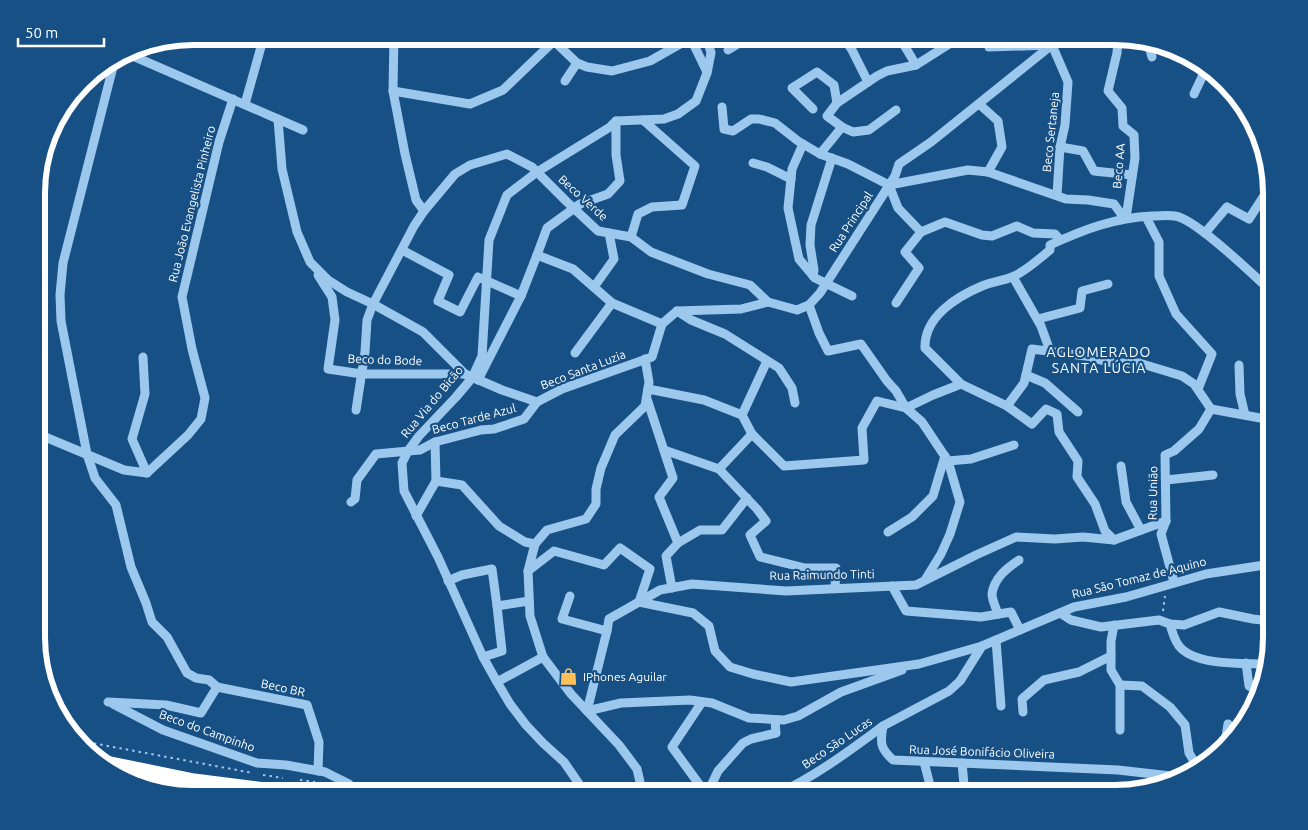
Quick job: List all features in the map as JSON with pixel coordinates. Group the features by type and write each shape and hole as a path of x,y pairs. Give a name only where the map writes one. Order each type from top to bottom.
{"highway":[{"path":"122,766 194,781 226,785"}],"street":[{"path":"244,104 261,45"},
{"path":"394,45 393,91 416,200 424,211"},
{"path":"393,91 470,104 503,90 547,45"},
{"path":"559,45 577,63 587,67 612,71 650,61 676,45"},
{"path":"690,45 707,73"},
{"path":"472,377 521,296 547,228 580,204 608,194 620,181 616,155 616,121 664,119 678,114 696,101 707,73 711,53 708,45"},
{"path":"728,50 736,45"},
{"path":"848,45 868,82"},
{"path":"904,45 916,65"},
{"path":"896,110 869,130 854,132 842,127 827,116 837,103 868,82 887,71 916,65 948,45"},
{"path":"989,45 989,47 1052,45"},
{"name":"Rua Principal","path":"809,305 826,284 889,185 899,164 931,142 1052,45"},
{"name":"Beco Sertaneja","path":"1052,45 1068,82 1065,125 1060,147 1057,195"},
{"name":"Beco AA","path":"1117,45 1108,91 1122,108 1123,126 1134,135 1134,158 1125,218"},
{"path":"1150,50 1152,57"},
{"path":"135,57 303,130"},
{"path":"565,80 577,63"},
{"path":"112,69 63,263 60,295 61,321 87,454 95,478 116,505 131,567 152,622 167,637 187,673 196,678 210,680 217,687"},
{"path":"813,108 792,88 817,72 834,84 837,103"},
{"path":"1194,94 1203,75"},
{"name":"Rua João Evangelista Pinheiro","path":"147,473 188,435 201,419 205,398 192,349 182,297 219,142 233,99"},
{"path":"979,104 998,121 1002,147 988,172"},
{"path":"722,107 724,129 733,131 751,119 775,123 820,154 848,164 889,185 968,170 988,172 1066,199 1114,204 1125,218"},
{"path":"278,119 282,169 297,232 310,262"},
{"path":"631,237 638,214 652,207 682,205 695,166 643,120"},
{"name":"Rua Via do Bicão","path":"580,785 564,762 543,744 510,704 483,657 438,557 404,491 402,463 419,436 472,377 482,356 488,240 508,195 537,172 610,127 616,121"},
{"path":"820,154 842,127"},
{"path":"804,144 792,169 788,208 799,259 813,276 852,296"},
{"path":"1060,147 1083,151 1094,171 1132,175"},
{"name":"Beco Verde","path":"356,410 365,352 367,320 373,304 414,226 455,174 470,165 507,154 532,167 598,231 631,237 650,252 708,274 750,285 768,302"},
{"path":"813,276 814,270 810,245 811,224 832,158"},
{"path":"753,163 767,167 791,179"},
{"path":"889,185 898,208 921,232"},
{"path":"1206,232 1227,207 1248,219 1263,197"},
{"path":"1114,540 1105,531 1095,504 1077,477 1078,462 1059,432 1057,414 1046,409 1032,424 1007,406 961,384 925,348 924,340 930,326 954,300 983,286 1012,277 1050,250 1050,245 1108,221 1125,218 1177,216 1206,232 1263,284"},
{"path":"1146,217 1159,242 1159,276 1176,314 1212,354 1198,389"},
{"path":"896,303 919,268 905,252 921,232 944,222 982,235 992,236 1017,226 1033,233 1055,234 1060,240"},
{"path":"594,287 614,259 610,233"},
{"path":"402,250 449,275 438,301 460,312 478,277 521,296"},
{"path":"537,255 573,269 612,303 662,324"},
{"name":"Beco Santa Luzia","path":"310,262 328,280 346,292 373,304 423,332 472,377 537,402 562,389 648,358"},
{"name":"Beco do Bode","path":"310,262 332,298 335,320 328,368 362,374 472,377"},
{"path":"1012,277 1038,319 1050,351"},
{"path":"1038,319 1080,308 1082,291 1108,284"},
{"path":"639,785 637,769 620,745 571,694 543,656 530,616 528,571 535,544 547,530 586,519 596,504 596,489 601,468 615,435 645,406 649,382 648,358 662,324 677,311 741,309 768,302 797,310 809,305 828,351 861,344 896,391 906,408 922,422 947,459 960,502 950,534 941,554 924,581"},
{"path":"575,353 612,303"},
{"path":"677,311 691,320 726,334 779,368 792,388 795,403"},
{"path":"1007,406 1024,382 1032,349 1085,356 1112,363 1139,363 1182,376 1194,384 1211,409 1263,419"},
{"path":"143,357 145,394 132,439 147,473"},
{"path":"742,415 767,362"},
{"path":"1239,365 1240,394 1245,415"},
{"path":"1026,375 1045,383 1078,412"},
{"path":"647,393 704,400 742,415 752,434 784,466 864,460 862,428 876,401 906,408 961,384"},
{"path":"647,393 673,478 659,497 678,543"},
{"name":"Beco Tarde Azul","path":"352,502 355,499 357,480 376,454 420,450 435,442 481,430 494,429 524,419 537,402"},
{"name":"Rua União","path":"1170,584 1162,534 1166,521 1166,455 1174,451 1199,429 1211,409"},
{"path":"719,469 752,434"},
{"path":"45,437 124,470 147,473"},
{"path":"416,516 436,481 435,442"},
{"path":"947,459 972,459 1014,445"},
{"path":"664,450 719,469 747,498 766,521 750,535 760,557 805,568 836,568 835,588"},
{"path":"888,532 912,517 933,496 947,459"},
{"path":"1121,466 1126,502 1141,530"},
{"path":"1166,480 1213,475"},
{"path":"436,481 462,485 499,526 525,542 535,544"},
{"path":"672,588 666,556 678,543 700,530 722,530 747,498"},
{"name":"Rua Raimundo Tinti","path":"587,711 609,619 660,590 692,584 786,591 916,585 1016,537 1114,540 1166,521"},
{"path":"528,571 554,551 604,565 620,548 650,568 639,602"},
{"path":"998,614 992,595 997,581 1004,571 1019,560"},
{"name":"Rua São Tomaz de Aquino","path":"639,602 693,612 709,626 715,650 730,668 791,682 919,664 982,646 1074,606 1126,597 1206,574 1263,565"},
{"path":"448,581 462,575 492,569 502,651 483,657"},
{"path":"892,586 906,611 981,617 1010,612 1020,630"},
{"path":"570,596 562,619 607,631"},
{"path":"497,606 529,601"},
{"path":"1060,612 1071,620 1100,627 1159,620 1170,624 1184,625 1219,612 1263,620"},
{"path":"1170,624 1180,648 1203,661 1260,664"},
{"path":"1114,625 1111,641 1111,670 1120,685 1120,730"},
{"path":"996,640 1001,706"},
{"path":"883,726 949,691 960,681 982,646"},
{"path":"497,682 543,656"},
{"path":"1023,712 1022,699 1044,680 1079,672 1111,656"},
{"path":"1246,663 1249,686 1254,688"},
{"path":"587,711 621,703 690,700 712,703 749,718 784,720 798,716 841,692 919,664"},
{"path":"1120,685 1142,686 1170,708 1185,725 1190,753 1194,761"},
{"name":"Beco do Campinho","path":"217,687 201,713 166,705 108,702 164,730 257,763 286,765 326,772 349,785"},
{"name":"Beco BR","path":"217,687 307,705 319,742 318,771"},
{"path":"700,785 672,747 702,702"},
{"path":"711,785 718,771 743,743 776,733 775,720"},
{"path":"1226,734 1228,724"},
{"name":"Rua José Bonifácio Oliveira","path":"883,726 880,742 886,754 893,760 1118,770 1167,776"},
{"name":"Beco São Lucas","path":"795,785 839,759 883,726"},
{"path":"924,762 930,785"},
{"path":"962,763 964,785"}],"path":[{"path":"1159,620 1170,584"}],"place":[{"name":"IPhones Aguilar","path":"569,677"}],"district":[{"name":"AGLOMERADO SANTA LÚCIA","path":"1099,360"}]}
